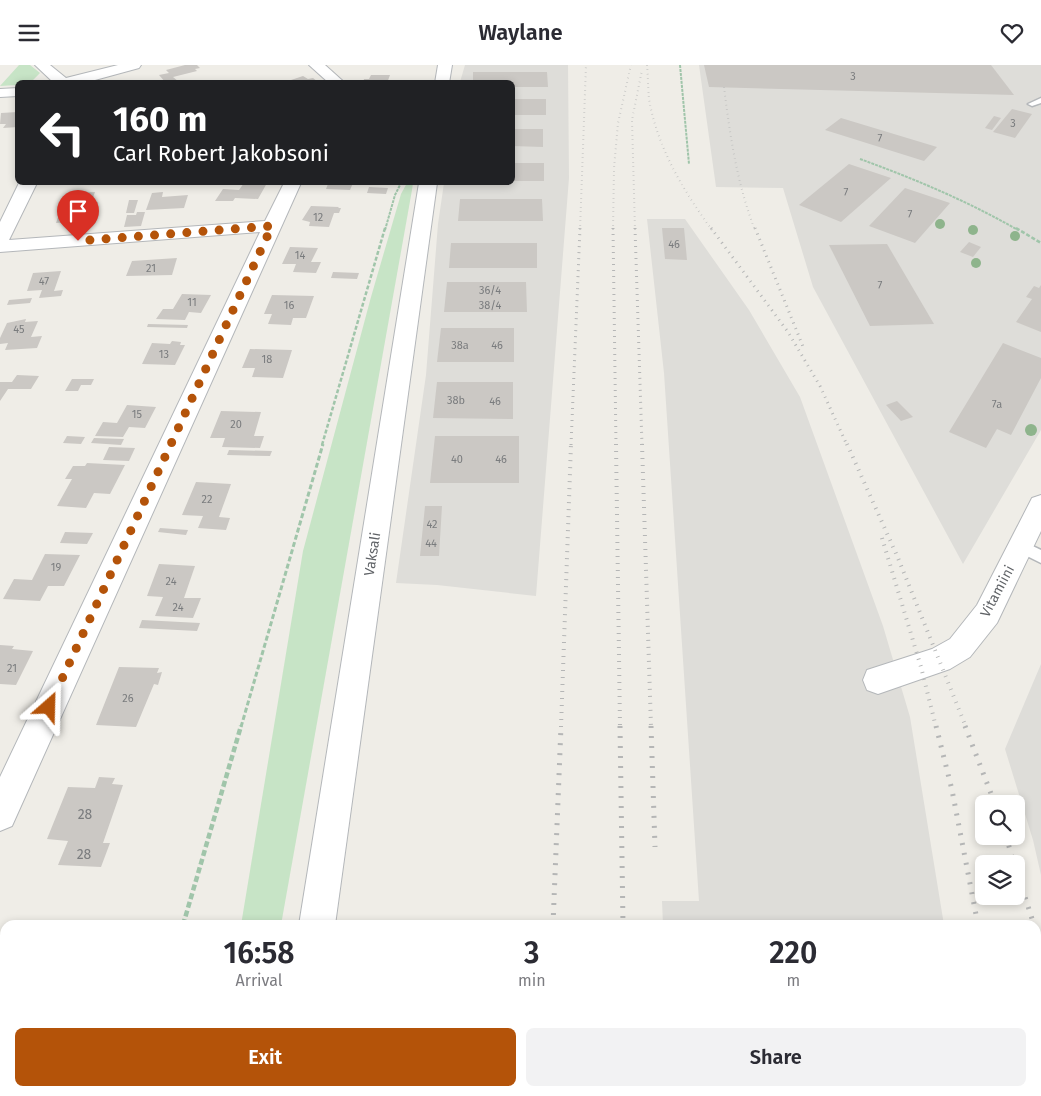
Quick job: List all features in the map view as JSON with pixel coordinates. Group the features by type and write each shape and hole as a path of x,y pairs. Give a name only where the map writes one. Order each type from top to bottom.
{"street":[{"path":"42,65 60,80"},
{"path":"76,80 134,65"},
{"path":"316,65 334,80"},
{"path":"442,80 445,65"},
{"path":"0,93 15,92"},
{"path":"0,240 27,185"},
{"path":"0,814 291,185"},
{"name":"Vaksali","path":"317,920 428,185"},
{"path":"0,246 272,226"},
{"name":"Vitamiini","path":"878,680 940,660 960,648 987,615 1030,552 1041,505"}],"lane":[{"path":"1032,104 1041,100"}],"path":[{"path":"680,65 686,117 688,164"},
{"path":"860,159 926,183 984,211 1041,243"},
{"path":"184,920 395,195 400,185"}],"shaded area":[{"path":"465,65 568,65 569,178 536,596 437,585 396,583 426,375 438,224 444,185 515,185 515,80 461,80"},
{"path":"699,65 1041,65 1041,430 963,564 813,287 783,188 716,187"},
{"path":"647,219 685,219 749,310 800,397 883,626 910,717 943,920 663,920 662,901 699,901 664,373"},
{"path":"1041,664 1041,875 1025,814 1025,795 1019,795 1005,749"}],"green space":[{"path":"19,65 30,65 40,73 33,80 15,80 15,85 0,86"},
{"path":"406,185 413,185 282,920 242,920 303,551 371,297 401,194"}],"building":[{"path":"185,65 197,65 200,68 195,69 197,71 173,77 177,80 163,80 159,75 169,73 166,70"},
{"path":"704,65 991,65 1014,95 709,87"},
{"path":"473,72 547,72 548,87 515,87 515,80 473,80"},
{"path":"371,75 390,75 388,80 364,80 369,79"},
{"path":"303,76 316,80 291,80"},
{"path":"515,99 546,99 546,115 515,115"},
{"path":"1012,109 1032,114 1015,138 993,132"},
{"path":"15,112 15,127 3,128 6,124 0,124 1,113"},
{"path":"994,116 1001,118 992,130 985,128"},
{"path":"841,118 937,147 924,161 825,130"},
{"path":"515,129 543,129 543,147 515,146"},
{"path":"515,163 544,163 544,181 515,181"},
{"path":"849,164 891,178 841,222 799,205"},
{"path":"243,185 266,185 258,199 235,198 233,201 215,201 223,189 239,190"},
{"path":"328,185 352,185 350,190 326,189"},
{"path":"369,187 388,188 386,194 367,193"},
{"path":"905,188 950,203 915,243 869,226"},
{"path":"95,192 91,203 98,202 96,208 77,210 79,204 63,206 68,193"},
{"path":"163,192 162,197 188,195 184,208 146,210 152,193"},
{"path":"460,199 542,199 543,221 458,221"},
{"path":"129,200 138,200 134,213 126,213"},
{"path":"311,206 341,208 339,213 334,213 329,227 309,226 310,222 302,220"},
{"path":"137,212 145,212 141,226 124,227 127,215 136,215"},
{"path":"85,216 83,221 56,223 58,217"},
{"path":"662,228 684,228 687,260 665,259"},
{"path":"969,242 981,247 973,257 960,252"},
{"path":"451,243 537,243 537,268 449,268"},
{"path":"887,244 934,324 870,326 829,245"},
{"path":"290,247 318,248 311,262 321,262 316,273 293,272 296,264 282,264"},
{"path":"177,258 172,275 126,276 132,261"},
{"path":"61,271 54,291 63,290 61,296 39,298 42,290 27,291 33,273"},
{"path":"333,272 359,273 357,279 331,278"},
{"path":"447,282 526,282 527,312 444,312"},
{"path":"1041,285 1041,332 1016,322 1032,299 1026,297 1034,286 1039,288"},
{"path":"182,294 211,295 201,313 189,312 185,320 156,319 163,309 173,309"},
{"path":"272,295 314,296 306,318 293,318 291,325 268,324 272,314 264,314"},
{"path":"32,298 30,303 7,305 9,300"},
{"path":"26,319 25,322 38,321 31,337 42,336 37,348 5,350 8,343 0,344 0,338 7,323"},
{"path":"148,324 188,325 187,328 147,327"},
{"path":"441,328 514,328 514,362 437,362"},
{"path":"172,341 181,342 180,345 185,345 175,365 142,364 152,343 170,344"},
{"path":"1003,343 1041,358 1041,378 1011,435 997,429 986,448 949,432"},
{"path":"250,349 292,350 283,378 252,377 255,368 242,368"},
{"path":"17,375 39,376 31,389 8,389 0,401 0,382 12,382"},
{"path":"72,379 94,379 91,385 81,385 78,391 65,391"},
{"path":"437,382 513,382 513,419 433,418"},
{"path":"897,401 913,417 901,421 886,405"},
{"path":"127,405 156,407 145,428 129,427 123,437 95,436 103,422 117,423"},
{"path":"221,411 261,412 254,436 264,436 260,448 222,447 225,438 210,438"},
{"path":"67,436 85,437 81,444 63,443"},
{"path":"435,436 519,436 519,483 430,483"},
{"path":"94,438 124,439 121,445 91,443"},
{"path":"109,447 135,448 129,461 103,460"},
{"path":"229,450 272,451 270,456 227,455"},
{"path":"87,463 125,465 110,494 94,493 86,508 57,506 72,479 65,479 73,466 85,466"},
{"path":"196,482 231,484 219,517 230,518 226,530 198,528 203,516 182,515"},
{"path":"425,506 442,506 439,556 420,556"},
{"path":"160,528 188,530 186,535 158,532"},
{"path":"65,532 93,533 87,544 60,543"},
{"path":"45,554 80,555 64,586 48,586 40,601 3,599 14,579 32,580"},
{"path":"159,564 195,566 184,598 201,598 193,618 155,616 163,597 147,596"},
{"path":"142,620 200,623 197,631 139,628"},
{"path":"0,645 14,646 12,649 33,651 16,685 0,684"},
{"path":"119,667 159,668 157,673 162,672 158,685 154,684 136,727 96,725"},
{"path":"99,777 115,778 112,784 123,785 103,843 110,843 101,867 58,865 68,841 47,839 68,787 95,788"}],"railway":[{"path":"580,230 586,65"},
{"path":"613,229 614,168 618,123 631,65"},
{"path":"647,65 649,99 665,152 691,200 712,230"},
{"path":"635,230 632,120 642,70"},
{"path":"724,87 739,177 755,230"},
{"path":"571,445 580,228"},
{"path":"635,228 642,445"},
{"path":"711,228 788,332 820,386 847,445"},
{"path":"755,228 804,349"},
{"path":"613,229 616,445"},
{"path":"561,727 571,444"},
{"path":"616,444 620,727"},
{"path":"642,444 651,727"},
{"path":"847,444 898,558 966,727"},
{"path":"882,538 921,667 936,727"},
{"path":"553,920 561,726"},
{"path":"620,726 623,920"},
{"path":"651,726 655,847"},
{"path":"936,726 952,790 977,920"},
{"path":"965,726 992,795"},
{"path":"1009,845 1011,855"},
{"path":"1025,897 1032,920"}],"route":[{"path":"49,707 272,226 78,241"}]}
